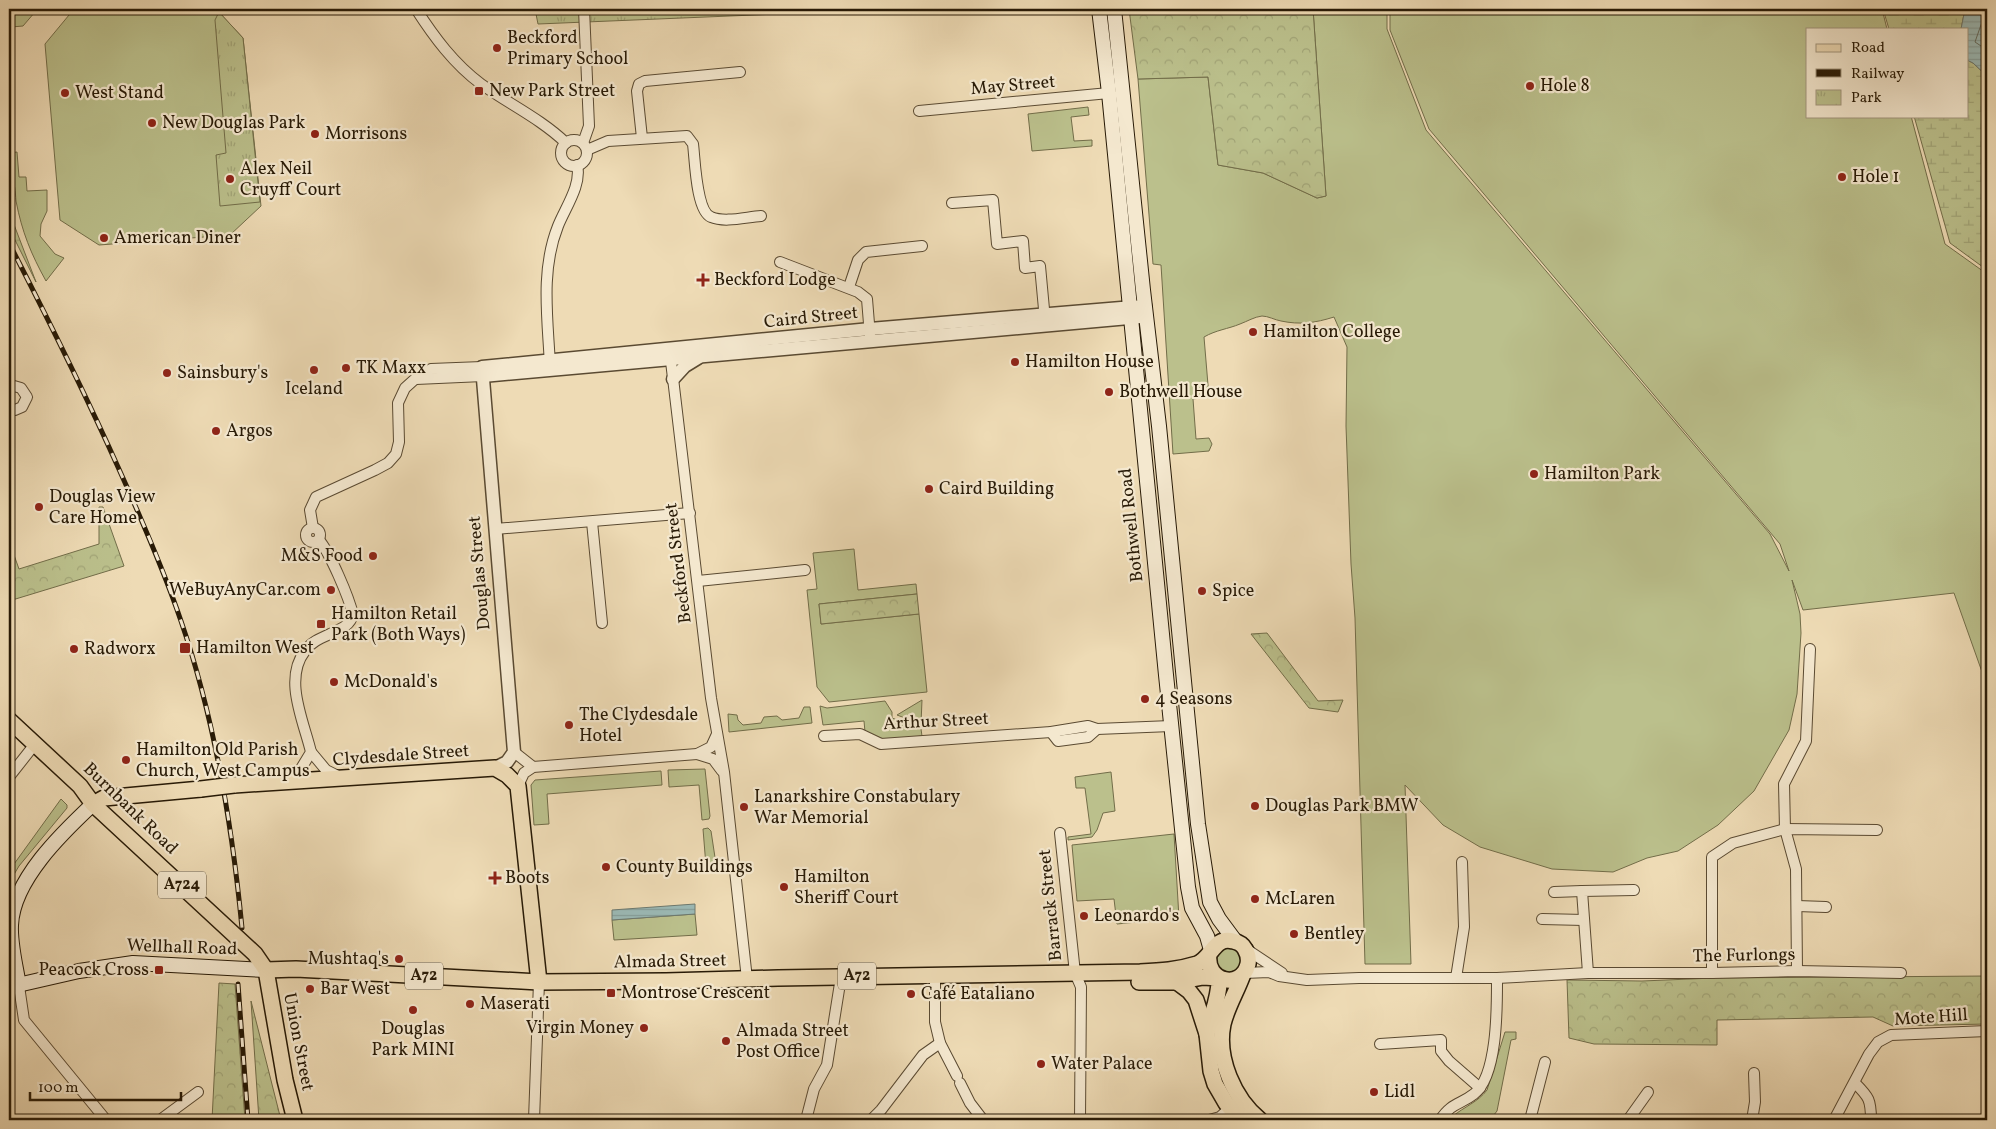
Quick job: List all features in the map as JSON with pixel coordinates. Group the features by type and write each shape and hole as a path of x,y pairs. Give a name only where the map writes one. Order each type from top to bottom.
{"main road":[{"name":"Bothwell Road","path":"1099,9 1116,92 1159,426 1198,824 1210,902 1219,919 1239,943"},
{"name":"Bothwell Road","path":"1114,9 1116,92 1130,312 1171,726 1190,899 1210,952"},
{"name":"Burnbank Road","path":"9,720 80,786 93,804 221,920 255,954 266,970"},
{"name":"Clydesdale Street","path":"93,804 104,798 201,790 234,785 495,768 507,775 518,786"},
{"name":"Clydesdale Street","path":"80,786 136,794"},
{"path":"518,786 539,982"},
{"path":"14,987 11,924 19,895 32,870 76,820 93,804"},
{"path":"1244,974 1231,980 1219,978 1211,970 1208,960 1210,952 1222,941 1239,943 1245,949 1249,960 1244,974 1225,1018 1222,1033 1222,1050 1233,1085 1251,1112 1260,1120"},
{"name":"Almada Street","path":"266,970 302,969 539,982 935,976 1177,969 1199,963 1210,952"},
{"name":"Wellhall Road","path":"14,987 78,971 133,963 266,970"},
{"name":"Union Street","path":"266,970 285,1080 295,1120"},
{"name":"Almada Street","path":"1075,973 1090,982 1177,982 1203,978 1219,978"},
{"path":"1207,1034 1219,993 1219,978"},
{"path":"1177,982 1189,991 1196,1000 1207,1034 1213,1077 1230,1108 1241,1120"}],"street":[{"path":"416,9 448,55 467,73 553,131 566,142"},
{"path":"584,9 589,126 585,146 585,161 578,165 568,164 563,160 561,150 566,142 574,140 585,146 608,141 687,136 691,140 701,208 709,216 719,219 762,216"},
{"path":"642,138 637,91 639,84 645,81 740,72"},
{"name":"May Street","path":"919,112 1116,92"},
{"path":"550,365 546,284 549,256 558,226 579,177 578,165"},
{"path":"952,203 994,200 997,244 1023,241 1026,268 1040,266 1045,320"},
{"path":"849,287 858,260 866,252 922,246"},
{"path":"780,262 849,287 867,299 870,335"},
{"name":"Caird Street","path":"482,371 1145,311"},
{"name":"Caird Street","path":"671,354 700,356 870,335"},
{"name":"Beckford Street","path":"671,354 711,698 724,772 747,979"},
{"path":"674,379 685,366 700,356"},
{"path":"344,779 326,770 311,752 296,688 296,670 305,650 313,642 348,625 352,615 349,600 326,550 318,540 320,533 314,528 310,510 316,498 388,463 396,454 399,442 398,403 405,388 415,379 482,371"},
{"name":"Douglas Street","path":"482,371 514,752"},
{"path":"9,408 15,410 22,407 27,397 21,388 10,385"},
{"path":"495,529 690,512"},
{"path":"592,522 602,623"},
{"path":"698,581 805,570"},
{"path":"1797,971 1796,869 1785,829 1784,784 1806,741 1810,649"},
{"name":"Arthur Street","path":"824,736 860,734 882,744 1051,732 1058,741 1088,737 1098,729 1171,726"},
{"path":"697,754 711,747 717,734"},
{"path":"9,778 35,744"},
{"path":"284,783 299,772 311,752"},
{"path":"495,768 507,762 514,752 533,767"},
{"path":"518,786 519,780 524,773 533,767 697,754 713,759 724,772"},
{"path":"1712,974 1712,857 1733,844 1785,829 1877,830"},
{"name":"Barrack Street","path":"1060,834 1075,973 1081,987 1080,1120"},
{"path":"1456,978 1464,927 1462,862"},
{"path":"1554,892 1634,890"},
{"path":"1582,891 1588,973"},
{"path":"1797,906 1826,907"},
{"path":"1542,919 1584,920"},
{"path":"1239,943 1289,978"},
{"name":"The Furlongs","path":"1244,974 1269,972 1289,978 1307,980 1497,978 1588,973 1712,974 1797,971 1901,973"},
{"path":"806,1120 814,1089 827,1065 841,976"},
{"path":"935,976 935,1022 940,1043 970,1103 983,1120"},
{"path":"1440,1120 1456,1104 1474,1094 1480,1088 1489,1063 1497,1027 1497,978"},
{"path":"534,1120 539,982"},
{"path":"14,987 24,1020 106,1120"},
{"name":"Mote Hill","path":"1834,1120 1869,1054 1883,1038 1891,1035 1987,1031"},
{"path":"1380,1044 1441,1040 1441,1051 1448,1061 1480,1088"},
{"path":"871,1120 881,1110 922,1055 940,1043"},
{"path":"1530,1120 1545,1062"},
{"path":"1752,1120 1755,1102 1754,1073"},
{"path":"1855,1082 1871,1103 1871,1120"},
{"path":"160,1120 198,1092"},
{"path":"1628,1120 1648,1092"},
{"path":"1209,1120 1220,1118 1230,1108"}],"green space":[{"path":"9,9 34,9 35,12 23,26 11,27"},
{"name":"New Douglas Park","path":"74,9 216,9 243,38 261,206 230,235 99,245 60,220 45,44"},
{"path":"535,9 898,9 538,24"},
{"path":"1129,9 1313,9 1326,196 1317,198 1263,173 1218,165 1208,77 1138,79"},
{"path":"1313,9 1387,9 1387,29 1426,130 1770,534 1789,571 1780,544 1429,129 1390,30 1390,9 1882,9 1887,28 1806,28 1806,118 1912,118 1945,244 1987,274 1987,686 1954,593 1803,610 1792,580 1800,614 1801,633 1797,694 1789,730 1754,791 1718,825 1678,851 1647,858 1613,872 1552,869 1480,847 1443,825 1405,785 1411,964 1365,964 1355,618 1346,426 1347,347 1334,317 1301,323 1281,321 1262,316 1204,337 1209,397 1193,399 1196,439 1209,438 1212,444 1209,451 1173,454 1161,265 1153,264 1138,79 1208,77 1218,165 1263,173 1317,198 1326,196"},
{"path":"1883,9 1965,9 1961,28 1889,28"},
{"path":"219,12 243,38 260,202 220,206 216,155 226,153 215,20"},
{"path":"1968,60 1987,76 1987,270 1950,243 1915,118 1968,118"},
{"path":"1088,107 1089,115 1071,117 1074,141 1092,140 1092,146 1032,151 1028,114"},
{"path":"17,152 19,177 26,177 27,191 47,190 47,211 41,224 40,236 55,254 64,258 46,281 31,252 24,233 18,212 14,185 9,176 9,153"},
{"path":"9,194 13,222 36,282 9,228"},
{"path":"99,507 103,507 124,566 9,601 9,541 19,569 99,544"},
{"path":"854,549 858,590 916,584 917,594 819,604 821,624 919,614 927,692 829,702 817,687 807,590 817,589 813,553"},
{"path":"917,594 919,614 821,624 819,604"},
{"path":"1267,633 1318,701 1343,700 1338,712 1309,708 1251,634"},
{"path":"922,700 921,724 897,715"},
{"path":"885,701 892,712 892,718 921,729 922,736 882,740 865,732 864,721 823,725 820,706 827,708"},
{"path":"804,707 810,707 812,723 729,732 728,714 737,715 738,720 743,725 761,723 764,717 777,716 782,720 799,718"},
{"path":"705,769 710,816 709,819 702,820 699,785 669,787 668,770"},
{"path":"661,771 662,785 547,794 549,824 534,825 531,785 535,780"},
{"path":"1111,772 1115,811 1103,813 1097,830 1092,837 1068,840 1068,837 1091,834 1085,788 1076,788 1075,777"},
{"path":"61,799 67,805 67,808 19,866 9,883 9,871"},
{"path":"708,828 711,831 716,864 706,866 703,829"},
{"path":"1174,834 1179,918 1117,924 1114,899 1077,901 1072,845"},
{"path":"695,914 697,935 614,940 612,920"},
{"path":"1229,948 1237,952 1241,960 1237,968 1229,972 1221,968 1217,960 1221,952"},
{"path":"1987,976 1987,1024 1893,1026 1873,1017 1717,1020 1717,1045 1594,1044 1569,1038 1567,980 1642,981 1714,978"},
{"path":"219,983 235,984 245,1120 212,1120"},
{"path":"251,1001 281,1120 259,1120"},
{"path":"1505,1032 1516,1032 1516,1039 1511,1040 1497,1111 1490,1120 1447,1120 1451,1114 1453,1116 1487,1090"}],"water":[{"path":"1965,9 1987,9 1987,76 1968,60 1968,28 1961,28"},
{"path":"695,904 695,914 612,920 612,910"}],"railway":[{"path":"9,243 105,439 151,543 181,621 213,734 233,850 242,928"},
{"path":"238,984 248,1120"}],"place":[{"name":"Beckford Primary School","path":"497,48"},
{"name":"Hole 8","path":"1530,86"},
{"name":"New Park Street","path":"479,91"},
{"name":"West Stand","path":"65,93"},
{"name":"New Douglas Park","path":"152,123"},
{"name":"Morrisons","path":"315,134"},
{"name":"Hole 1","path":"1842,177"},
{"name":"Alex Neil Cruyff Court","path":"230,179"},
{"name":"American Diner","path":"104,238"},
{"name":"Beckford Lodge","path":"703,280"},
{"name":"Hamilton College","path":"1253,332"},
{"name":"Hamilton House","path":"1015,362"},
{"name":"TK Maxx","path":"346,368"},
{"name":"Iceland","path":"314,370"},
{"name":"Sainsbury's","path":"167,373"},
{"name":"Bothwell House","path":"1109,392"},
{"name":"Argos","path":"216,431"},
{"name":"Hamilton Park","path":"1534,474"},
{"name":"Caird Building","path":"929,489"},
{"name":"Douglas View Care Home","path":"39,507"},
{"name":"M&S Food","path":"373,556"},
{"name":"WeBuyAnyCar.com","path":"331,590"},
{"name":"Spice","path":"1202,591"},
{"name":"Hamilton Retail Park (Both Ways)","path":"321,624"},
{"name":"Hamilton West","path":"185,648"},
{"name":"Radworx","path":"74,649"},
{"name":"McDonald's","path":"334,682"},
{"name":"4 Seasons","path":"1145,699"},
{"name":"The Clydesdale Hotel","path":"569,725"},
{"name":"Hamilton Old Parish Church, West Campus","path":"126,760"},
{"name":"Douglas Park BMW","path":"1255,806"},
{"name":"Lanarkshire Constabulary War Memorial","path":"744,807"},
{"name":"County Buildings","path":"606,867"},
{"name":"Boots","path":"495,878"},
{"name":"Hamilton Sheriff Court","path":"784,887"},
{"name":"McLaren","path":"1255,899"},
{"name":"Leonardo's","path":"1084,916"},
{"name":"Bentley","path":"1294,934"},
{"name":"Mushtaq's","path":"399,959"},
{"name":"Peacock Cross","path":"159,970"},
{"name":"Bar West","path":"310,989"},
{"name":"Montrose Crescent","path":"611,993"},
{"name":"Café Eataliano","path":"911,994"},
{"name":"Maserati","path":"470,1004"},
{"name":"Douglas Park MINI","path":"413,1010"},
{"name":"Virgin Money","path":"644,1028"},
{"name":"Almada Street Post Office","path":"726,1041"},
{"name":"Water Palace","path":"1041,1064"},
{"name":"Lidl","path":"1374,1092"}]}
